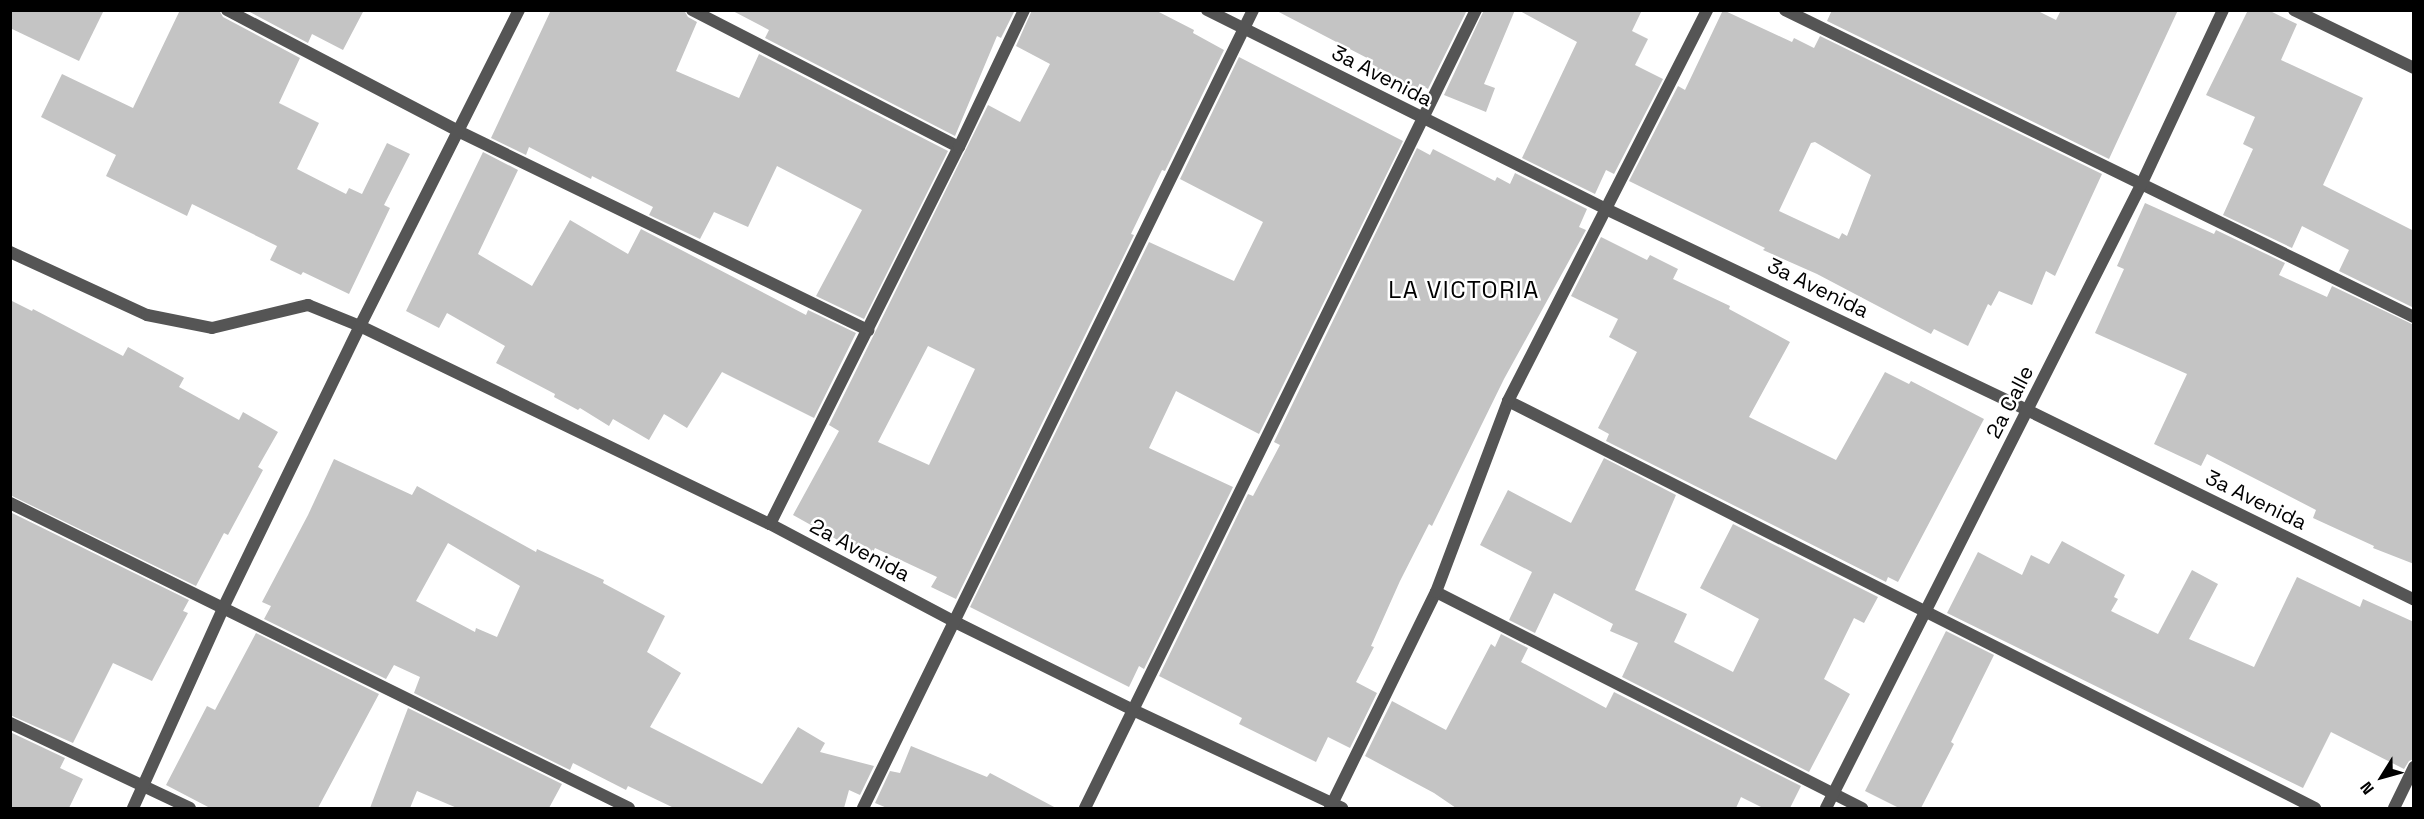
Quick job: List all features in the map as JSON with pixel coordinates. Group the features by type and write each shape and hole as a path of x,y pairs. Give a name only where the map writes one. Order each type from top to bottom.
{"street":[{"path":"227,10 460,132 868,330"},
{"path":"133,808 224,606 360,326 460,132 519,10"},
{"path":"692,10 959,147"},
{"path":"770,524 959,147 1024,10"},
{"name":"3a Avenida","path":"1207,10 1606,209 2027,410 2414,600"},
{"path":"863,808 956,622 1253,10"},
{"path":"1085,808 1476,10"},
{"path":"1335,807 1436,592 1508,401 1707,10"},
{"path":"1785,10 2414,317"},
{"name":"2a Calle","path":"1826,808 2141,184 2223,10"},
{"path":"2294,10 2414,68"},
{"name":"2a Avenida","path":"10,252 147,315 212,328 308,306 360,326 770,524 956,622 1335,807"},
{"path":"1508,401 1924,613 2315,808"},
{"path":"10,503 224,606 629,808"},
{"path":"1436,592 1863,808"},
{"path":"10,723 144,784 190,808"},
{"path":"2394,808 2414,767"}],"building":[{"path":"10,10 104,10 79,61 10,28"},
{"path":"180,10 219,10 223,17 300,58 279,103 319,123 297,169 346,194 349,188 362,194 387,143 410,154 384,205 390,208 349,294 303,272 301,275 270,260 277,246 192,204 187,216 106,176 116,155 41,117 62,74 133,108"},
{"path":"246,10 364,10 343,50 312,34 308,43"},
{"path":"551,10 684,10 688,17 697,22 676,71 739,98 759,54 948,151 864,319 816,296 862,210 777,166 748,227 714,212 700,239 649,215 653,207 592,176 591,179 529,147 526,155 491,138"},
{"path":"731,10 1015,10 1001,38 997,36 955,136 765,38 769,30"},
{"path":"1032,10 1155,10 1194,30 1193,33 1224,50 1165,171 1162,170 1131,234 1134,235 956,599 931,587 937,577 875,548 870,558 793,515 839,431 829,425 988,105 1020,122 1050,64 1016,46","holes":["928,346 975,369 929,465 878,442"]},
{"path":"1275,10 1467,10 1428,89 1423,86 1421,91 1366,66 1369,59"},
{"path":"1484,10 1515,10 1484,84 1495,88 1486,112 1444,95"},
{"path":"1518,10 1642,10 1632,31 1648,39 1635,65 1663,79 1614,174 1606,170 1595,194 1522,158 1577,42"},
{"path":"1723,10 1792,42 1794,38 1814,48 1820,36 2102,174 2055,276 2046,271 2032,305 1999,291 1991,306 1988,304 1968,346 1934,329 1931,334 1817,274 1763,250 1765,248 1629,181 1678,86 1685,90","holes":["1815,142 1871,175 1847,236 1842,233 1839,239 1779,211 1811,143"]},
{"path":"1832,10 2036,10 2056,20 2061,10 2178,10 2109,159 1827,21"},
{"path":"2248,10 2268,10 2297,24 2281,60 2363,98 2323,185 2414,231 2414,308 2339,271 2349,250 2302,226 2292,248 2223,215 2253,149 2243,144 2255,117 2206,95"},
{"path":"1239,57 1403,141 1259,434 1176,391 1149,448 1233,487 1144,669 1139,666 1129,687 970,607 1149,242 1234,281 1263,222 1180,179"},
{"path":"1417,148 1430,155 1433,149 1495,181 1497,177 1510,184 1515,173 1587,209 1579,227 1586,230 1504,379 1432,526 1429,524 1400,581 1371,646 1374,647 1356,682 1377,693 1350,748 1328,737 1316,762 1239,724 1242,718 1159,676 1248,494 1253,496 1280,445 1274,442"},
{"path":"483,152 518,170 478,254 532,286 570,220 628,254 641,229 806,315 808,310 856,333 814,418 722,372 687,428 664,414 649,440 613,419 609,426 496,363 505,346 447,313 439,328 406,311"},
{"path":"2145,203 2214,234 2216,230 2285,263 2279,275 2327,297 2332,286 2414,325 2414,564 2373,548 2374,546 2313,518 2316,510 2207,454 2201,466 2154,444 2187,374 2095,333 2124,269 2117,266"},
{"path":"1601,237 1647,260 1650,255 1678,269 1673,279 1730,306 1729,309 1790,342 1749,417 1836,460 1885,372 1909,384 1911,381 1984,419 1898,582 1888,577 1886,582 1606,441 1609,434 1598,428 1637,352 1609,337 1618,319 1571,296"},
{"path":"10,300 32,311 33,309 123,356 128,347 184,378 179,387 239,420 243,412 278,432 258,467 263,470 228,535 224,533 196,586 10,495"},
{"path":"1604,458 1676,495 1635,590 1687,614 1674,642 1733,672 1759,619 1700,588 1733,524 1878,597 1864,623 1854,618 1824,679 1850,694 1809,772 1622,677 1638,643 1610,631 1613,624 1554,593 1535,633 1509,620 1532,572 1480,545 1508,490 1571,523"},
{"path":"334,459 412,495 417,486 536,552 537,549 604,580 603,583 665,616 647,652 681,673 650,727 762,784 798,727 825,743 820,752 874,766 860,795 849,790 844,808 674,808 628,786 626,790 573,763 570,770 414,693 420,677 394,665 386,679 264,619 271,606 262,602 308,515","holes":["448,543 520,586 497,637 476,628 475,632 416,601"]},
{"path":"10,512 189,600 183,611 188,613 152,681 113,663 73,743 10,715"},
{"path":"2062,541 2125,575 2114,597 2118,599 2111,611 2158,634 2192,570 2218,584 2189,639 2254,667 2297,577 2360,607 2363,599 2414,622 2414,759 2409,761 2404,769 2331,732 2303,788 1947,613 1978,552 2022,575 2031,555 2049,564"},
{"path":"1946,631 1994,655 1951,742 1954,744 1921,808 1899,808 1865,791"},
{"path":"256,633 379,694 318,808 210,808 166,785 207,706 215,710"},
{"path":"1501,634 1528,648 1521,662 1606,708 1614,692 1801,786 1790,808 1763,808 1741,797 1736,808 1456,808 1434,793 1365,756 1392,701 1446,730 1491,644 1495,647"},
{"path":"408,708 562,784 549,808 457,808 417,791 410,808 370,808"},
{"path":"10,732 65,758 60,768 83,779 69,808 10,808"},
{"path":"911,746 987,777 990,773 1056,808 887,808 875,803 890,771 900,773"}],"district":[{"name":"LA VICTORIA","path":"1464,290"}]}
